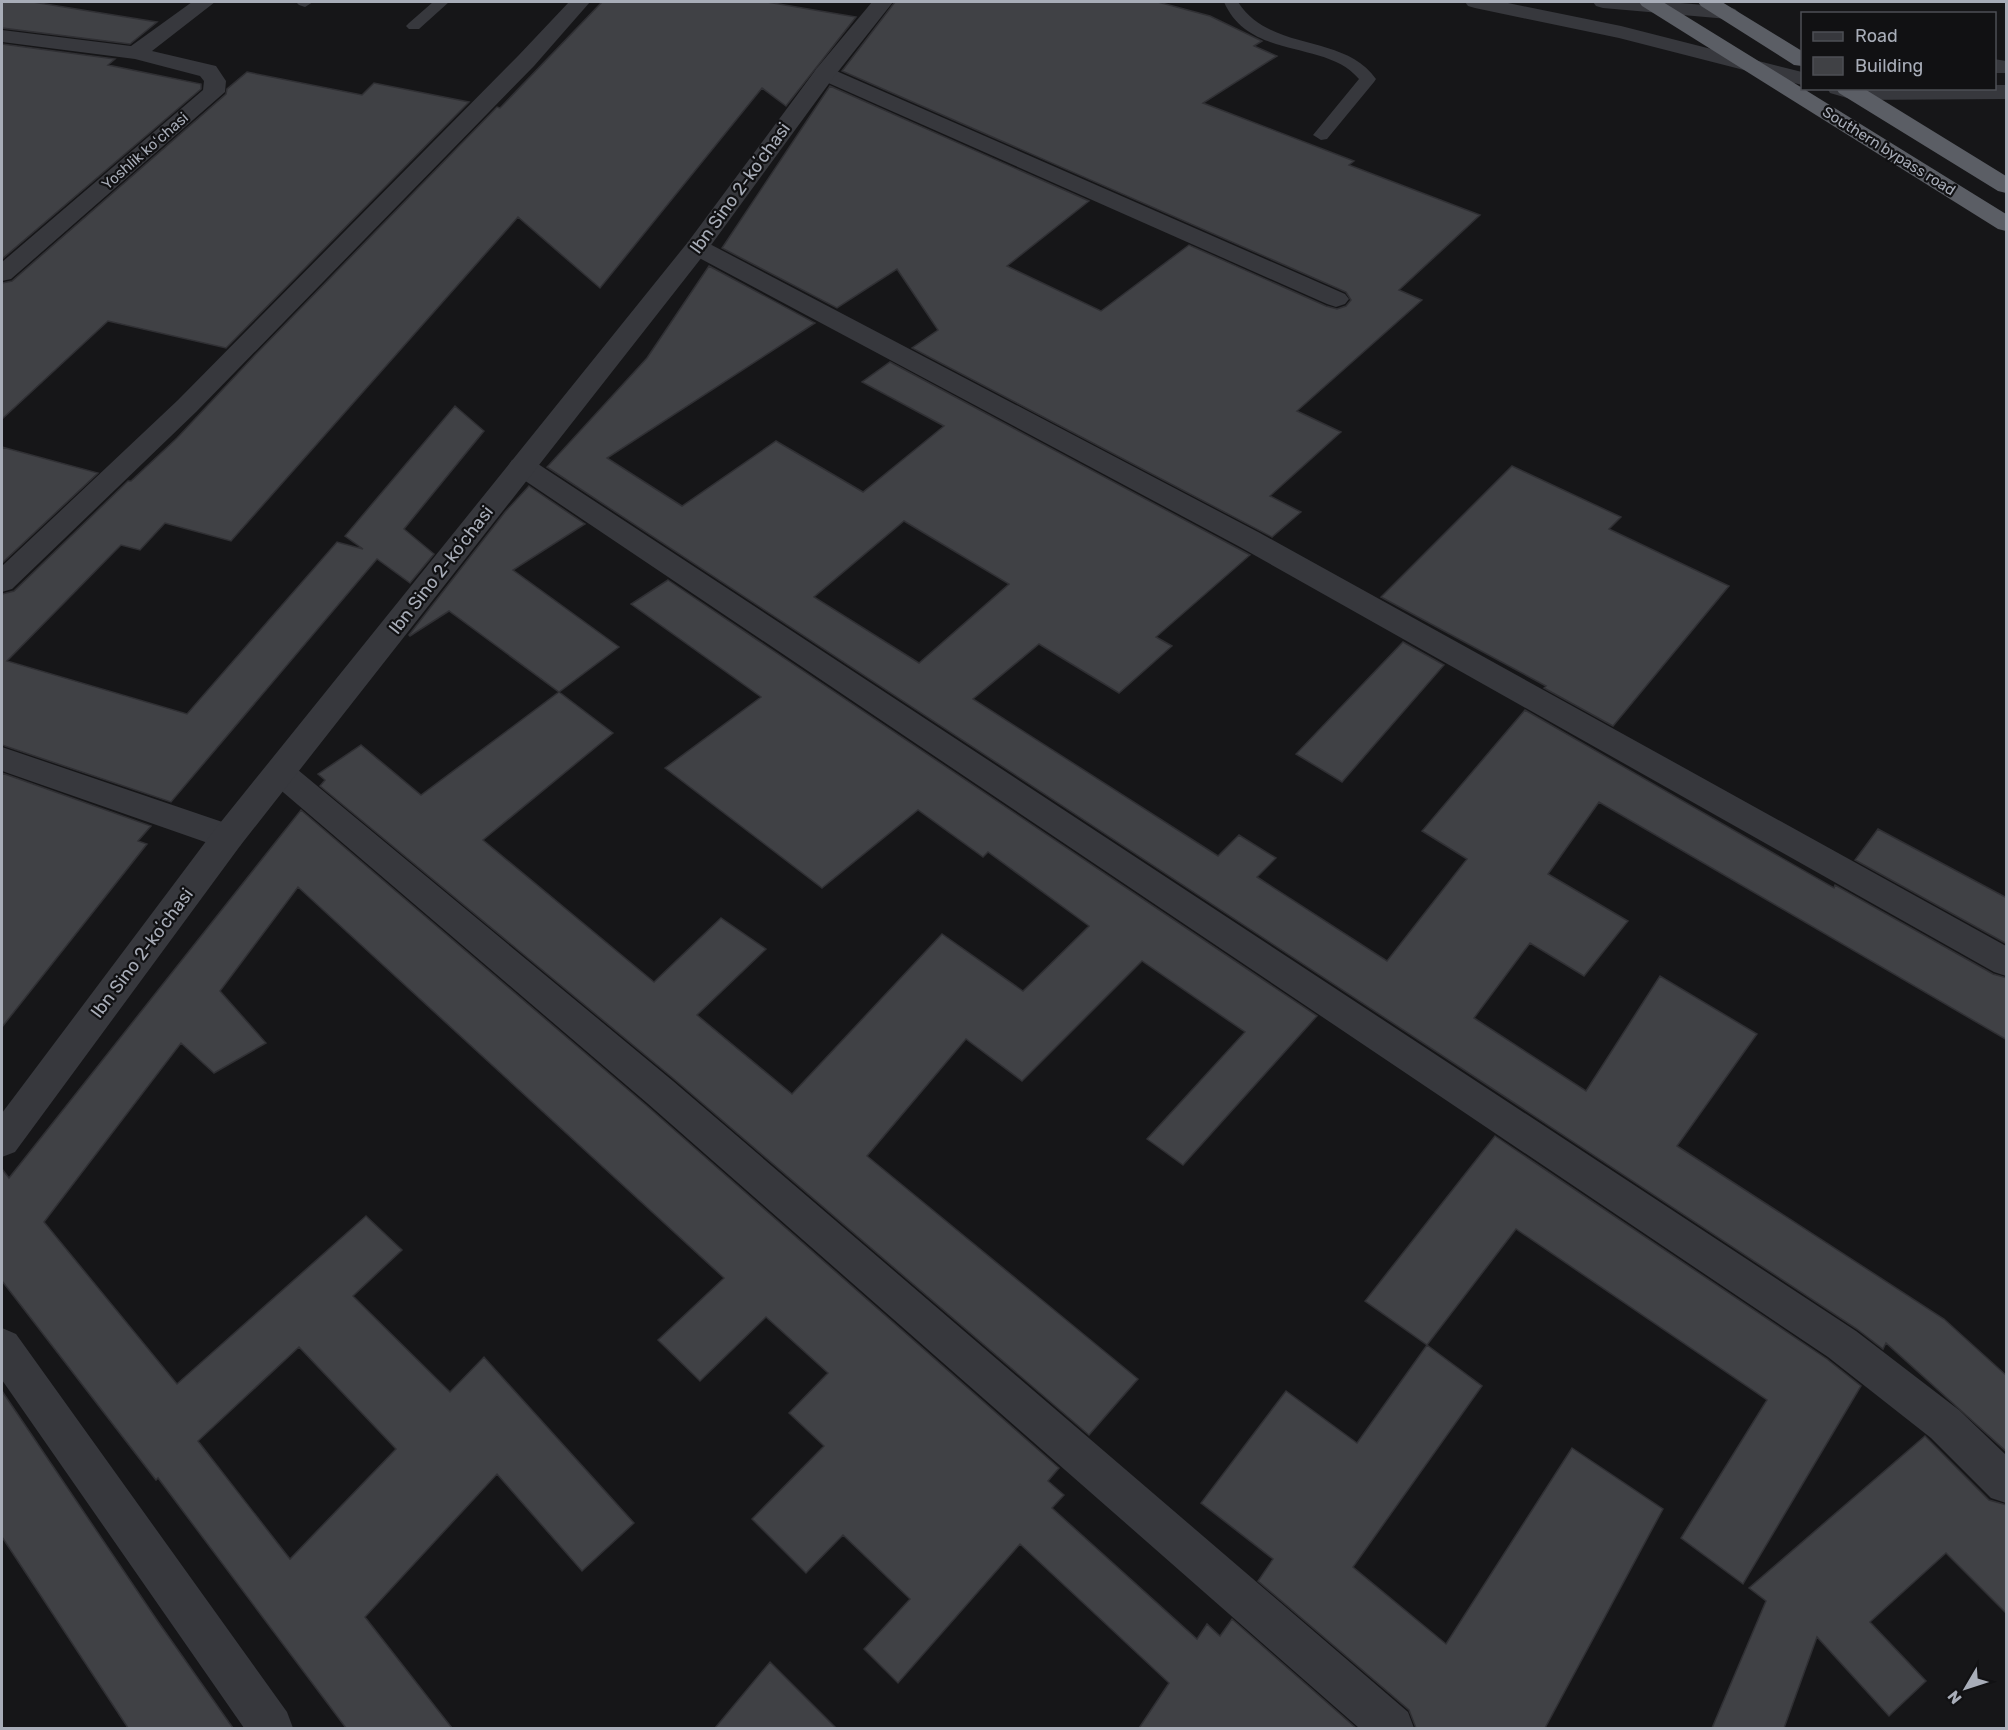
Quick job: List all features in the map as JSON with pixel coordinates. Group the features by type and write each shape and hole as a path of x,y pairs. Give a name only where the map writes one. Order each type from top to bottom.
{"highway":[{"path":"1708,2 1798,55"},
{"name":"Southern bypass road","path":"1652,4 2007,224"},
{"name":"Southern bypass road","path":"1846,90 2007,186"}],"street":[{"path":"135,53 206,2"},
{"path":"2,582 187,406 526,61 580,2"},
{"name":"Ibn Sino 2-koʼchasi","path":"2,1141 228,837 697,247 825,73 883,2"},
{"path":"1475,2 1621,32 1801,78"},
{"path":"1603,2 1652,4 1728,13"},
{"name":"Yoshlik koʻchasi","path":"2,36 135,53 208,71 215,81 214,92 2,274"},
{"path":"10,57 38,42"},
{"path":"825,73 1336,299"},
{"path":"1846,90 2007,92"},
{"path":"697,247 1250,540 2007,963"},
{"path":"522,466 1842,1344 1945,1424 2007,1483"},
{"path":"2,759 228,837"},
{"path":"281,773 669,1100 1392,1728"},
{"path":"2,1347 271,1728"}],"lane":[{"path":"414,26 441,2"},
{"path":"1231,2 1233,8 1250,25 1291,44 1351,63 1365,72 1368,79 1321,135"}],"building":[{"path":"2,2 33,2 157,22 130,44 2,28"},
{"path":"602,2 767,2 856,17 786,106 762,88 600,288 518,217 231,541 165,523 140,550 121,545 7,661 187,714 337,542 363,549 345,536 455,406 484,431 404,529 434,554 410,583 377,559 171,802 2,745 2,594 14,591 128,481 131,481 177,438 255,355"},
{"path":"895,2 1158,2 1210,16 1262,41 1254,46 1277,56 1203,103 1354,161 1349,165 1480,215 1399,290 1422,300 1297,411 1341,432 1270,496 1301,512 1272,537 912,348 938,330 897,269 837,308 722,248 830,86 1089,201 1007,266 1101,311 1189,245 1326,306 1337,309 1346,306 1351,300 1346,292 842,71"},
{"path":"2,44 115,59 108,65 201,84 201,89 2,259"},
{"path":"247,72 362,95 374,83 469,102 226,348 108,321 2,419 2,283 12,281 226,94 227,89"},
{"path":"709,266 815,323 607,458 682,506 776,441 863,492 944,426 862,382 890,362 1250,555 1156,637 1172,646 1119,693 1039,644 973,699 1218,856 1239,835 1276,858 1257,877 1387,961 1467,859 1422,831 1525,710 1834,888 1835,885 1993,974 2007,978 2007,1040 1599,802 1548,874 1628,921 1584,976 1530,943 1474,1018 1586,1091 1660,976 1757,1034 1677,1146 1944,1319 2007,1376 2007,1452 1886,1343 1883,1349 1857,1329 547,467 647,358","holes":["904,521 1009,584 919,663 814,597"]},
{"path":"2,447 98,473 2,563"},
{"path":"1512,466 1621,517 1609,529 1729,586 1613,726 1544,688 1546,686 1381,597"},
{"path":"529,486 585,524 513,570 619,647 559,692 449,611 409,635 505,512"},
{"path":"668,580 1317,1016 1183,1165 1147,1139 1245,1032 1142,961 1022,1081 966,1039 867,1156 1138,1379 1089,1435 674,1079 320,786 325,780 318,774 361,745 421,795 559,692 613,733 483,840 654,982 721,918 766,949 697,1015 792,1094 942,934 1023,991 1089,926 988,852 983,857 918,810 822,888 665,768 761,697 631,604"},
{"path":"1403,642 1444,665 1342,782 1296,754"},
{"path":"2,773 151,826 138,841 147,844 2,1027"},
{"path":"301,810 646,1105 1059,1468 1048,1481 1064,1495 1052,1508 1197,1639 1207,1624 1220,1636 1232,1619 1356,1728 1139,1728 1169,1683 1020,1544 898,1683 864,1649 910,1599 843,1535 806,1573 752,1519 824,1446 789,1413 828,1373 766,1317 700,1381 658,1340 724,1278 298,887 220,991 266,1043 214,1073 181,1043 44,1222 177,1384 366,1216 402,1250 353,1296 450,1392 484,1357 634,1523 582,1571 497,1474 365,1617 452,1728 346,1728 158,1478 156,1480 2,1281 2,1169 9,1178","holes":["299,1347 396,1449 290,1559 198,1441"]},
{"path":"1878,829 2007,898 2007,944 1855,860"},
{"path":"1495,1136 1827,1359 1861,1386 1743,1584 1681,1538 1767,1400 1516,1229 1427,1345 1365,1301"},
{"path":"1427,1345 1482,1386 1353,1567 1446,1644 1572,1448 1663,1509 1545,1728 1416,1728 1409,1710 1258,1581 1273,1559 1201,1503 1286,1391 1357,1443"},
{"path":"2,1391 233,1728 128,1728 2,1537"},
{"path":"1925,1436 1989,1500 2007,1505 2007,1614 1946,1553 1870,1622 1926,1681 1889,1716 1817,1637 1784,1728 1712,1728 1766,1601 1749,1588"},
{"path":"770,1662 836,1728 715,1728"}]}
